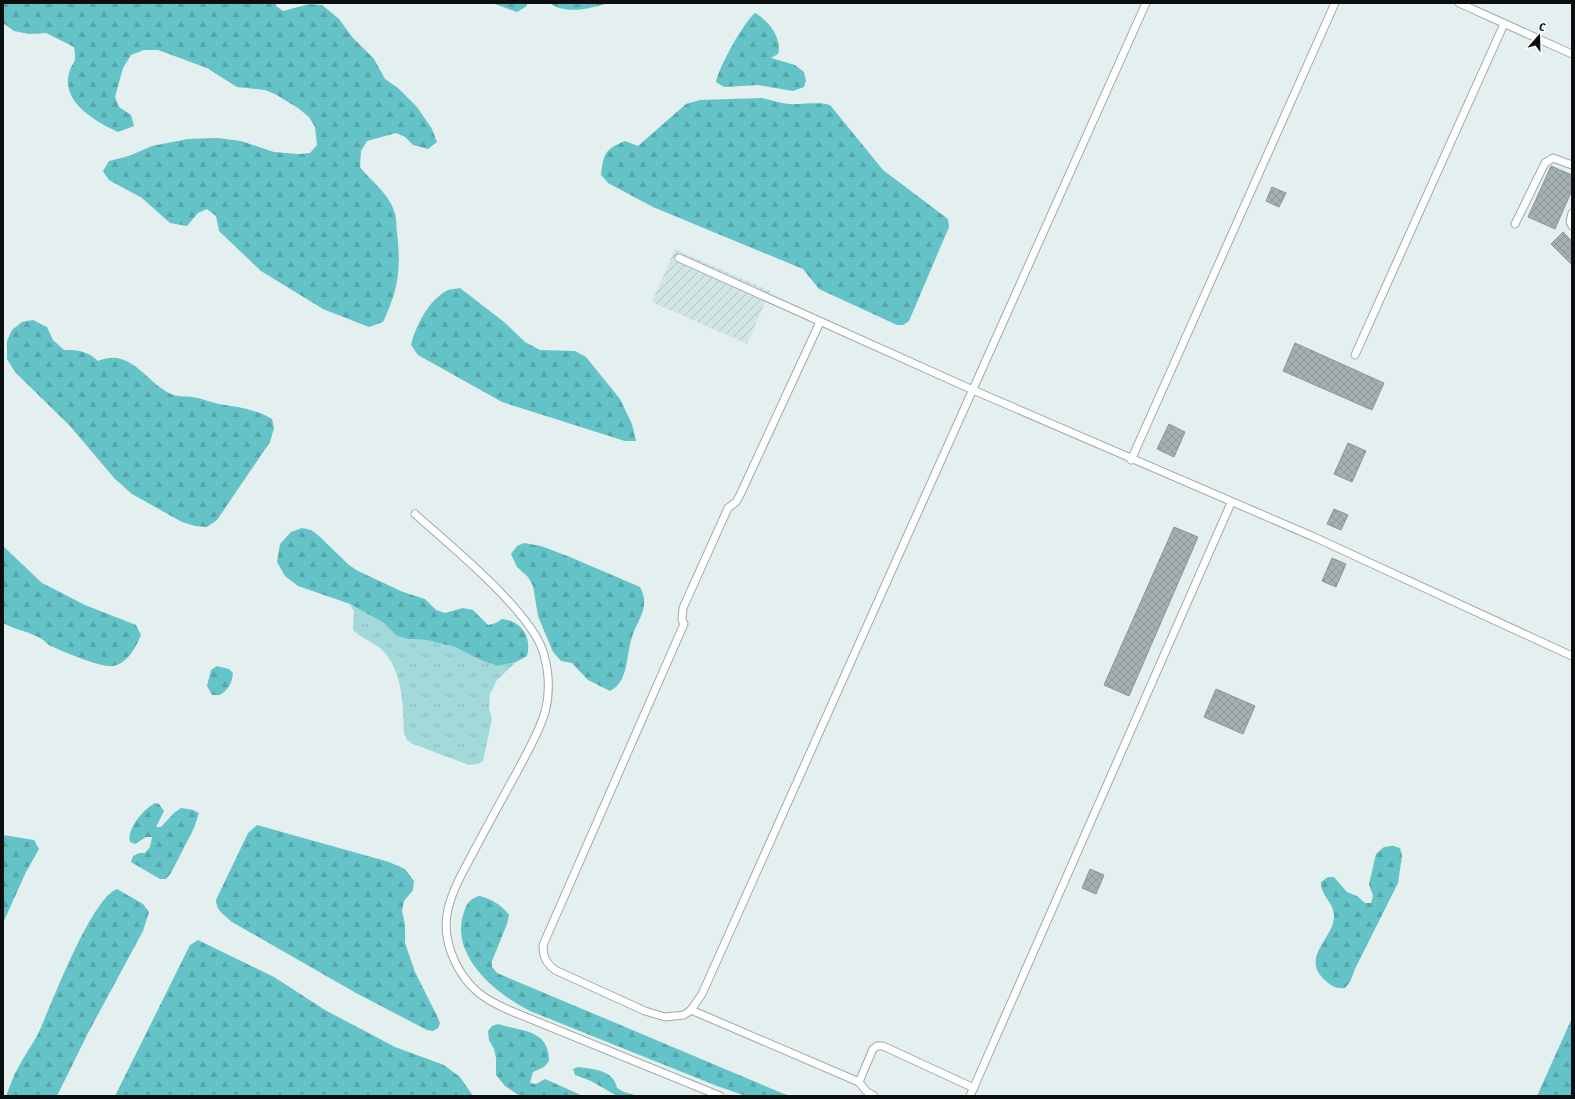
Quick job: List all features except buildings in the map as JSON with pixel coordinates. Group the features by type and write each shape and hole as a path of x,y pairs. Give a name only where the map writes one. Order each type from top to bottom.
{"lane":[{"path":"820,322 740,495 736,502 728,508 683,608 681,614 684,624 543,945 545,959 555,970 645,1011 664,1017 684,1015 691,1010 702,994 1146,3"},
{"path":"1131,460 1335,3"},
{"path":"1459,3 1572,54"},
{"path":"1355,355 1504,24"},
{"path":"1515,224 1545,163 1552,158 1572,165"},
{"path":"1572,214 1572,226"},
{"path":"679,258 1131,460 1314,537 1572,656"},
{"path":"970,1096 1231,503"},
{"path":"414,514 471,564 518,612 534,631 544,653 548,674 548,693 545,712 534,740 465,868 448,910 448,941 461,973 475,989 489,1000 511,1012 720,1096"},
{"path":"691,1010 859,1082 866,1091 874,1096"},
{"path":"859,1082 874,1049 877,1046 883,1046 974,1088"}],"shaded area":[{"path":"675,249 770,291 747,344 652,302"}],"green space":[{"path":"3,3 277,3 276,6 283,11 309,4 322,5 339,19 353,38 374,59 385,79 398,88 417,107 432,129 437,142 428,149 413,145 405,137 396,133 367,141 361,151 360,167 388,199 392,205 396,219 399,257 398,278 396,289 383,322 369,327 323,309 261,271 219,231 216,216 207,209 198,213 187,226 170,223 142,198 109,180 103,171 109,161 129,156 152,146 188,139 217,138 241,141 274,152 298,154 310,153 317,145 315,127 309,117 298,108 275,94 265,90 237,87 207,68 158,50 144,50 131,55 123,68 115,97 119,107 131,115 134,126 118,132 91,117 75,102 70,93 68,84 70,69 75,60 74,47 46,33 29,34 14,31 3,23"},
{"path":"492,3 527,3 527,6 517,12"},
{"path":"609,3 580,10 565,9 551,4"},
{"path":"755,13 765,20 776,36 779,48 778,54 771,58 795,65 804,72 806,81 804,87 793,91 758,85 724,87 716,82 732,46 744,26"},
{"path":"762,98 789,104 818,103 830,105 883,170 948,219 949,227 909,321 903,325 897,325 819,289 803,269 653,207 608,183 601,175 604,157 609,150 625,141 638,146 686,104 700,100"},
{"path":"460,288 504,322 525,342 540,350 575,351 586,357 620,399 632,424 636,441 625,441 502,402 418,355 411,345 424,314 434,300 441,294 448,290"},
{"path":"33,320 47,327 53,340 64,350 82,352 90,355 98,361 110,358 120,359 129,362 162,389 173,395 246,409 272,419 274,428 270,442 217,520 207,527 195,526 182,522 132,494 115,479 70,426 15,372 7,359 7,341 12,330 22,322"},
{"path":"302,528 311,530 319,536 349,565 358,571 403,592 425,599 436,610 445,613 463,608 473,610 488,625 496,623 502,619 515,623 527,637 527,656 516,662 498,666 483,661 455,647 427,640 408,639 397,636 384,623 350,604 298,586 285,576 277,562 280,544 291,532"},
{"path":"524,543 541,546 570,557 640,587 644,598 641,617 632,637 624,674 621,681 610,691 588,680 572,663 561,661 553,652 538,616 533,586 528,577 517,567 511,554 517,546"},
{"path":"3,546 42,583 85,605 136,625 141,635 134,650 123,662 118,665 108,666 63,651 49,645 42,639 3,623"},
{"path":"350,604 384,623 397,636 408,639 427,640 455,647 483,661 498,666 516,662 497,680 490,694 489,708 492,719 483,761 478,764 469,765 413,744 407,740 404,733 400,687 393,665 379,647 353,630 354,612"},
{"path":"217,666 229,669 233,673 231,683 225,691 220,695 212,695 207,686 211,670"},
{"path":"155,803 159,804 164,811 156,827 161,827 181,808 193,810 199,813 194,828 171,873 166,879 160,879 131,862 133,856 139,853 145,853 150,847 152,837 146,837 135,844 130,842 133,825 150,806"},
{"path":"257,825 389,862 405,869 414,881 413,890 404,901 402,911 405,924 405,943 415,972 440,1023 438,1028 433,1031 427,1030 356,993 232,922 221,912 217,907 216,900 248,833"},
{"path":"3,835 34,840 39,849 26,872 3,923"},
{"path":"1393,846 1400,848 1402,856 1398,883 1350,982 1345,988 1334,987 1328,983 1319,972 1316,964 1320,948 1333,924 1334,916 1332,907 1321,887 1321,882 1328,877 1334,877 1347,892 1357,896 1365,903 1371,903 1373,896 1369,884 1376,854 1384,847"},
{"path":"117,889 143,904 149,912 143,931 88,1033 57,1096 6,1096 16,1071 38,1034 84,932 95,912 106,897"},
{"path":"480,896 496,903 509,915 507,924 492,961 492,967 497,973 789,1096 746,1096 717,1086 530,1011 517,1004 504,995 480,973 470,960 464,946 461,931 464,911 473,898"},
{"path":"198,940 274,977 325,1010 395,1047 444,1065 460,1077 473,1096 115,1096 190,945"},
{"path":"1572,1018 1572,1096 1537,1096"},
{"path":"498,1024 525,1031 539,1037 544,1043 548,1051 549,1061 544,1067 533,1072 530,1083 536,1084 545,1079 583,1096 520,1096 505,1086 496,1075 496,1058 494,1049 489,1040 488,1031 492,1026"},
{"path":"578,1067 596,1070 607,1074 612,1077 617,1088 624,1092 638,1096 617,1096 591,1081 575,1075 573,1069"}]}
